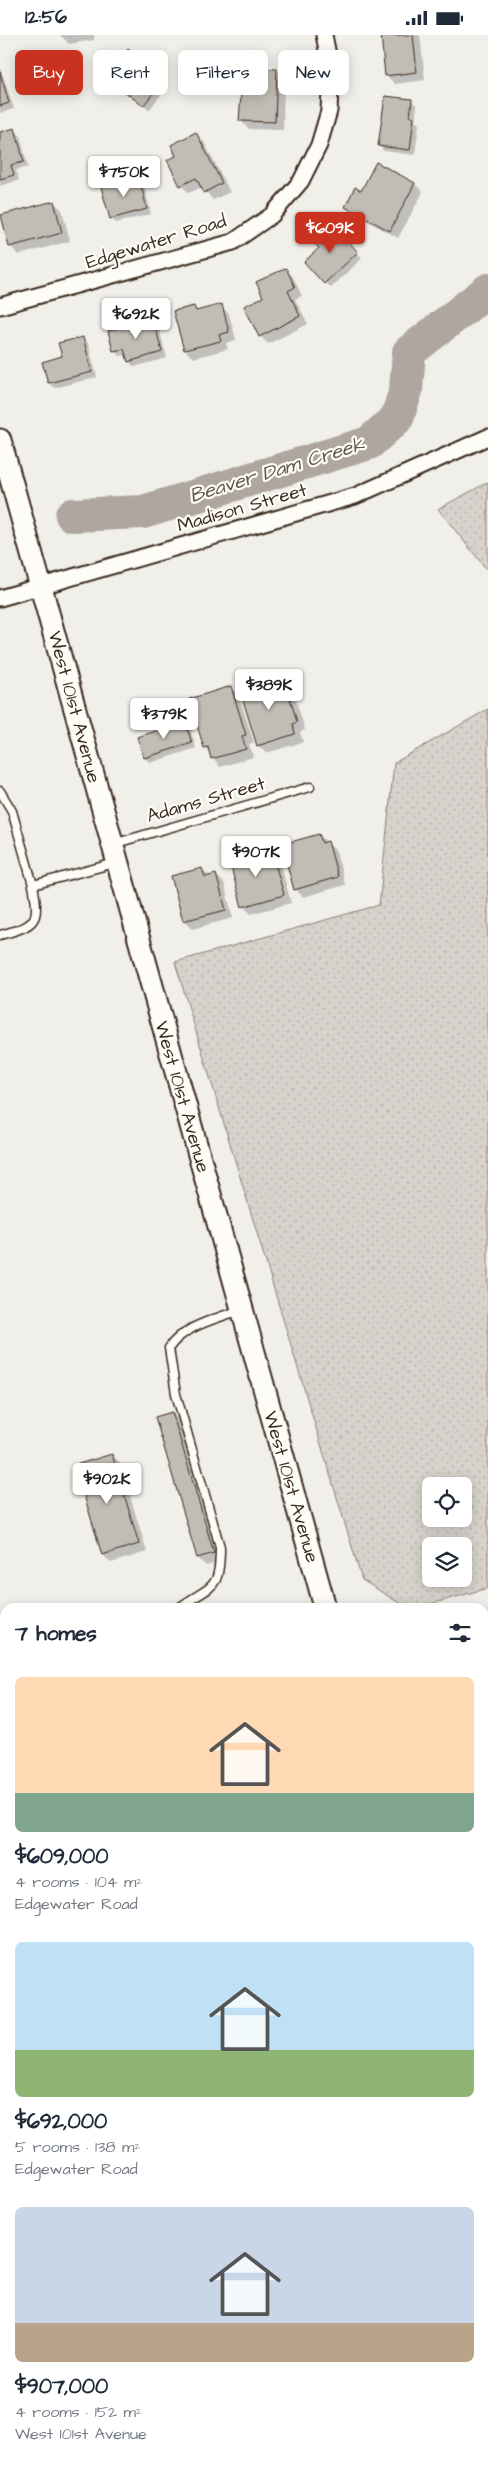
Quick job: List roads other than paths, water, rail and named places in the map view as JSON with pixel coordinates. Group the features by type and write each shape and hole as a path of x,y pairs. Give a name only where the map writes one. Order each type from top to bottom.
{"street":[{"name":"Edgewater Road","path":"0,306 233,242 272,215 301,181 319,145 329,111 330,70 324,35"},
{"name":"Madison Street","path":"0,598 355,497 488,437"},
{"name":"West 101st Avenue","path":"0,440 324,1603"}],"lane":[{"name":"Adams Street","path":"33,885 114,854 310,787"},
{"path":"0,791 12,811 33,885 38,911 35,919 28,924 0,935"},
{"path":"186,1603 214,1585 220,1572 220,1547 176,1395 169,1349 176,1338 190,1329 241,1309"}],"waterway":[{"name":"Beaver Dam Creek","path":"72,515 143,512 369,443 397,418 406,390 409,352 488,290"}]}
